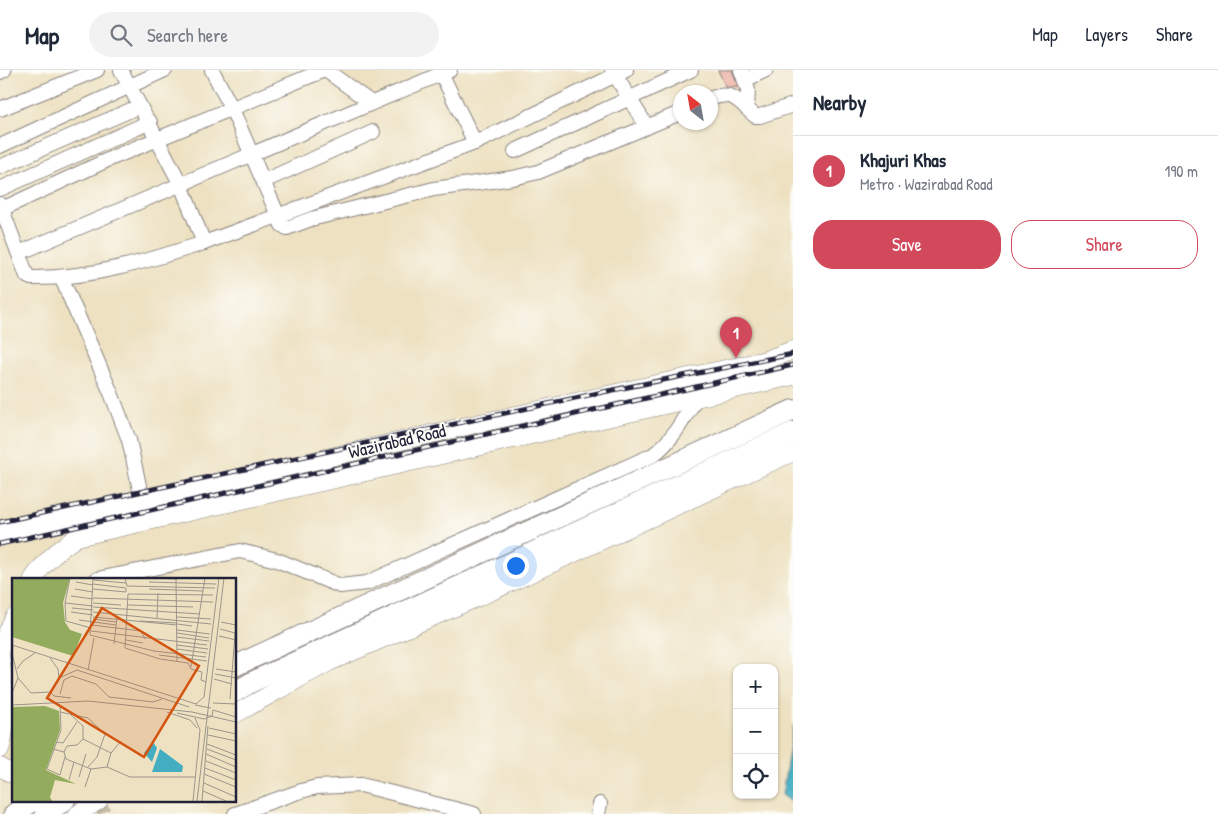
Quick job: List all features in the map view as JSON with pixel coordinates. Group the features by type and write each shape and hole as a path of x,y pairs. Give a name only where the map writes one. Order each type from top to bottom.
{"highway":[{"path":"236,666 793,410"},
{"path":"236,691 252,682 389,618 793,432"},
{"path":"14,814 31,802"},
{"path":"46,814 61,802"}],"main road":[{"name":"Wazirabad Road","path":"0,533 142,499 757,362 793,350"},
{"name":"Wazirabad Road","path":"34,578 63,545 77,537 793,376"},
{"path":"236,713 329,662 492,591 793,452"},
{"path":"770,462 793,463"},
{"path":"0,649 12,622"},
{"path":"0,654 4,678 4,728 0,749"},
{"path":"0,767 12,774"},
{"path":"78,814 96,802"}],"street":[{"path":"0,72 4,70"},
{"path":"0,109 97,70"},
{"path":"121,70 159,139 181,185 204,243"},
{"path":"0,146 165,70"},
{"path":"212,70 232,109 283,226 287,228 312,219 441,187 513,178 553,167 673,115"},
{"path":"370,102 324,70 114,157 1,207 6,234 19,253 25,271 31,278 62,278 161,257 204,243 475,143 618,72 630,99 647,128"},
{"path":"515,151 691,70"},
{"path":"747,109 748,93 743,75 766,70"},
{"path":"19,253 252,155 370,102 446,72 475,143"},
{"path":"718,96 729,95 755,116 793,105"},
{"path":"0,167 140,106"},
{"path":"0,189 150,122"},
{"path":"264,181 373,132"},
{"path":"62,278 129,440 142,499"},
{"path":"101,578 240,551 277,560 340,586 367,583 653,455 672,438 696,398"},
{"path":"235,814 300,791 317,787 361,785 474,814"}],"water":[{"path":"793,726 793,803 782,795"}],"building":[{"path":"718,70 732,70 738,87 726,87"}],"tunnel":[{"path":"98,802 105,814"}],"railway":[{"path":"0,522 603,392 793,354"},
{"path":"0,544 793,365"}],"place":[{"name":"Khajuri Khas","path":"736,358"}]}
